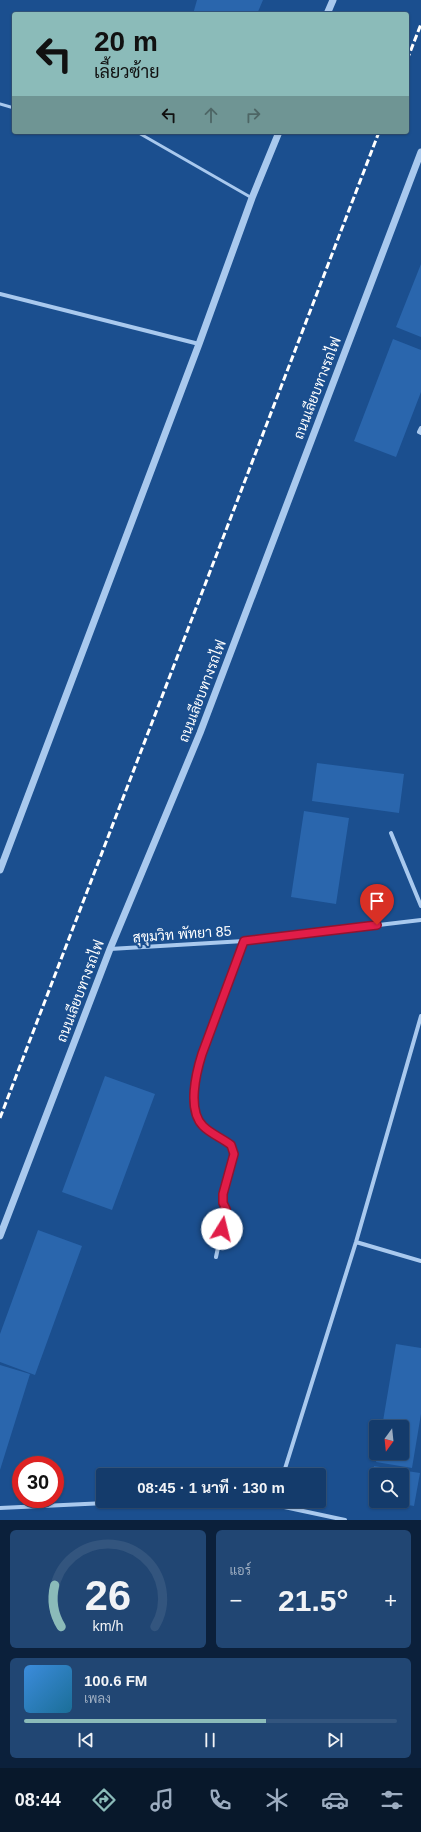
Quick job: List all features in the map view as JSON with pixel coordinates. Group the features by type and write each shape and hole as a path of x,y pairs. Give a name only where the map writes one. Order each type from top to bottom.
{"street":[{"path":"328,12 333,0"},
{"path":"0,870 199,344 252,198 278,134"},
{"name":"ถนนเลียบทางรถไฟ","path":"0,1236 110,950 200,733 421,152"},
{"path":"0,294 199,344"},
{"path":"421,428 419,432 421,433"},
{"path":"391,833 421,906"},
{"name":"สุขุมวิท พัทยา 85","path":"110,950 244,941 421,920"},
{"path":"216,1257 225,1215 223,1194 234,1154 231,1145 212,1134 202,1125 196,1116 194,1092 196,1073 202,1054 244,941"},
{"path":"285,1468 356,1242 421,1019"},
{"path":"356,1242 421,1261"},
{"path":"0,1508 106,1503 275,1505 345,1520"}],"lane":[{"path":"0,104 12,107"},
{"path":"140,134 252,198"}],"building":[{"path":"197,0 263,0 258,12 194,12"},
{"path":"421,264 421,337 396,327"},
{"path":"393,339 421,350 421,392 396,457 354,441"},
{"path":"317,763 404,774 399,813 312,801"},
{"path":"304,811 349,818 336,904 291,897"},
{"path":"105,1076 155,1094 112,1210 62,1192"},
{"path":"38,1230 82,1246 35,1375 0,1362 0,1334"},
{"path":"396,1344 421,1348 421,1414 412,1468 376,1462 376,1460 409,1460 409,1420 383,1420"},
{"path":"0,1365 30,1374 0,1470"},
{"path":"374,1466 387,1468 374,1468"},
{"path":"409,1471 420,1473 414,1506 409,1505"}],"railway":[{"path":"409,55 421,24"},
{"path":"0,1118 378,134"}],"route":[{"path":"222,1229 226,1209 223,1203 223,1194 231,1170 234,1154 231,1145 212,1134 202,1125 196,1116 194,1092 196,1073 202,1054 244,941 377,925"}]}
